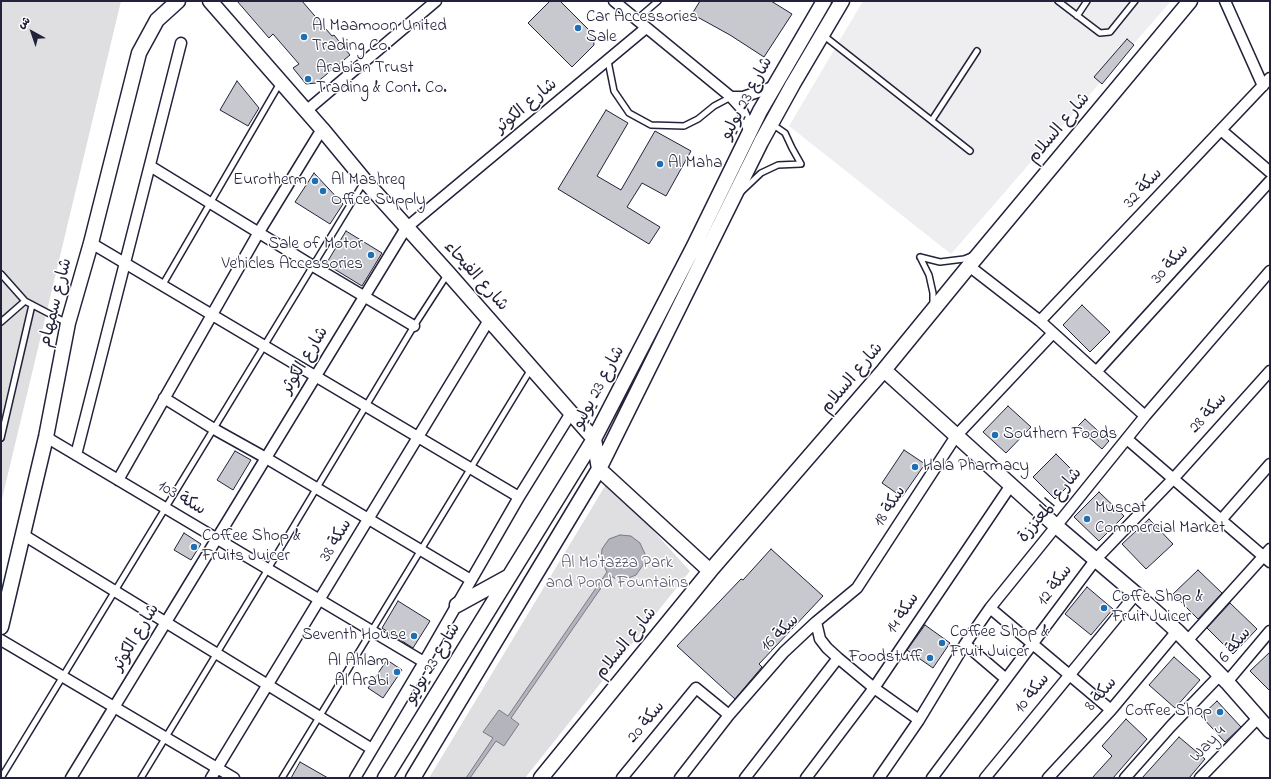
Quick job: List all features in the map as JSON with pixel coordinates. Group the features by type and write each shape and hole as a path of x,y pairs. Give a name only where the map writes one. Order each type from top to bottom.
{"street":[{"name":"شارع سمهام","path":"1,627 46,437 68,323 91,243 139,53 157,20 178,1"},
{"name":"شارع الفيحاء","path":"210,1 322,129 364,181 448,273 594,439"},
{"path":"306,111 436,1"},
{"path":"614,1 731,97 741,108 747,122 749,133"},
{"name":"شارع 23 يوليو","path":"386,778 594,439 693,248 749,133 824,1"},
{"name":"شارع 23 يوليو","path":"413,778 599,469 771,124 842,1"},
{"name":"شارع السلام","path":"541,778 710,571 884,370 1190,1"},
{"path":"1225,1 1268,81"},
{"name":"شارع الكوثر","path":"71,778 406,228 646,28"},
{"path":"76,455 181,43"},
{"name":"سكة 32","path":"1040,321 1268,81"},
{"path":"731,97 743,97 774,87"},
{"path":"118,480 259,232 322,129"},
{"path":"1221,130 1270,172"},
{"path":"150,166 414,326"},
{"name":"سكة 30","path":"1096,372 1270,181"},
{"path":"91,243 519,497"},
{"path":"969,266 1040,321 1145,416"},
{"name":"شارع المعتززة","path":"879,778 919,720 965,644 990,608 1145,416 1270,271"},
{"name":"سكة 38","path":"211,778 489,320"},
{"name":"سكة 18","path":"816,622 857,588 956,436 1052,333"},
{"path":"884,370 1056,526 1096,559 1182,636 1266,724"},
{"name":"سكة 28","path":"1173,479 1270,371"},
{"path":"164,398 214,429 266,458 472,580"},
{"path":"355,778 472,580 519,497 571,412"},
{"name":"سكة 103","path":"46,437 424,662"},
{"path":"594,439 599,469 710,571"},
{"path":"1127,439 1222,520 1268,556"},
{"path":"1222,520 1270,464"},
{"name":"سكة 12","path":"932,778 1096,559 1173,479"},
{"name":"سكة 14","path":"806,778 874,688 1011,485"},
{"path":"22,534 372,749"},
{"name":"سكة 8","path":"1048,778 1182,636 1268,556"},
{"path":"457,605 508,577"},
{"name":"سكة 10","path":"985,778 1136,594"},
{"path":"990,608 1111,710"},
{"path":"816,622 820,639 827,648 874,688 919,720"},
{"name":"سكة 16","path":"729,715 769,668 816,622"},
{"name":"سكة 6","path":"1125,778 1171,726 1224,679 1270,631"},
{"path":"1,640 234,778"},
{"path":"965,644 1006,679"},
{"path":"744,778 838,658"},
{"name":"سكة 20","path":"622,778 696,688 729,715"},
{"path":"680,778 729,715"},
{"name":"Way 4","path":"1200,778 1266,724"}],"lane":[{"path":"636,20 658,1"},
{"path":"1058,1 1100,33 1110,32 1135,1"},
{"path":"1077,16 1087,1"},
{"path":"822,34 970,151"},
{"path":"932,120 977,51"},
{"path":"608,61 614,91 629,114 651,125 684,126 698,119 714,106 731,97"},
{"path":"162,286 281,82"},
{"path":"733,200 761,173 778,166 801,164 785,133 771,124"},
{"path":"1,778 364,181"},
{"path":"933,310 933,293 929,274 920,257 940,262 964,259 981,252"},
{"path":"141,778 414,326 448,273"},
{"path":"1,274 25,301 68,323"},
{"path":"1,322 25,301"},
{"path":"1,438 32,305"},
{"path":"282,778 532,368"}],"shaded area":[{"path":"863,1 1171,1 951,254 789,126"},
{"path":"620,535 631,536 640,543 645,554 643,565 636,575 626,579 614,578 610,575 511,718 519,724 504,746 496,741 470,778 466,778 493,738 483,732 499,710 508,716 607,572 601,560 602,549 609,539"}],"green space":[{"path":"1,1 121,1 1,503"},
{"name":"Al Mo'tazza Park and Pond Fountains","path":"608,481 690,571 525,778 429,778"}],"building":[{"path":"237,1 302,1 332,36 334,35 350,55 316,83 306,84 293,68 299,64 273,34 269,38"},
{"path":"550,1 560,1 593,34 594,45 572,67 528,23"},
{"path":"700,1 771,1 792,14 764,57 730,35 692,14"},
{"path":"1127,39 1134,45 1102,84 1094,77"},
{"path":"237,81 259,108 248,126 220,110"},
{"path":"606,110 628,123 597,176 621,190 655,131 691,151 666,196 642,183 627,207 660,227 649,244 558,189"},
{"path":"314,173 343,204 330,224 295,202"},
{"path":"346,231 382,253 362,286 326,264"},
{"path":"1082,305 1110,332 1090,352 1063,325"},
{"path":"1008,406 1031,427 1006,453 983,432"},
{"path":"1085,419 1109,441 1102,449 1077,427"},
{"path":"904,450 925,464 902,497 882,483"},
{"path":"235,451 251,460 233,490 217,480"},
{"path":"1056,454 1078,476 1055,499 1033,477"},
{"path":"1099,492 1124,516 1099,541 1074,517"},
{"path":"1149,519 1173,544 1146,569 1122,544"},
{"path":"184,533 201,544 191,560 174,550"},
{"path":"771,549 823,596 759,664 762,667 735,699 677,646 741,579 743,580"},
{"path":"1198,570 1222,593 1198,619 1173,594"},
{"path":"1087,587 1113,609 1091,635 1065,614"},
{"path":"398,601 430,621 413,648 382,628"},
{"path":"1230,603 1257,629 1233,654 1207,628"},
{"path":"925,625 950,643 933,668 907,650"},
{"path":"1270,652 1270,691 1250,671"},
{"path":"1174,657 1200,680 1175,708 1149,685"},
{"path":"387,660 402,670 383,698 368,688"},
{"path":"1217,701 1241,727 1225,742 1201,716"},
{"path":"1126,719 1147,739 1113,778 1092,778 1112,756 1102,746"},
{"path":"1179,737 1205,759 1189,778 1142,778"},
{"path":"300,762 328,778 291,778"}],"place":[{"name":"Car Accessories Sale","path":"578,28"},
{"name":"Al Maamoon United Trading Co.","path":"304,37"},
{"name":"Arabian Trust Trading & Cont. Co.","path":"308,79"},
{"name":"Al Maha","path":"660,164"},
{"name":"Eurotherm","path":"315,181"},
{"name":"Al Mashreq Office Supply","path":"323,191"},
{"name":"Sale of Motor Vehicles Accessories","path":"371,255"},
{"name":"Southern Foods","path":"995,435"},
{"name":"Hala Pharmacy","path":"915,467"},
{"name":"Muscat Commercial Market","path":"1087,519"},
{"name":"Coffee Shop & Fruits Juicer","path":"194,547"},
{"name":"Coffe Shop & Fruit Juicer","path":"1104,608"},
{"name":"Seventh House","path":"414,636"},
{"name":"Coffee Shop & Fruit Juicer","path":"942,643"},
{"name":"Foodstuff","path":"930,658"},
{"name":"Al Ahlam Al Arabi","path":"397,672"},
{"name":"Coffee Shop","path":"1220,712"}]}
